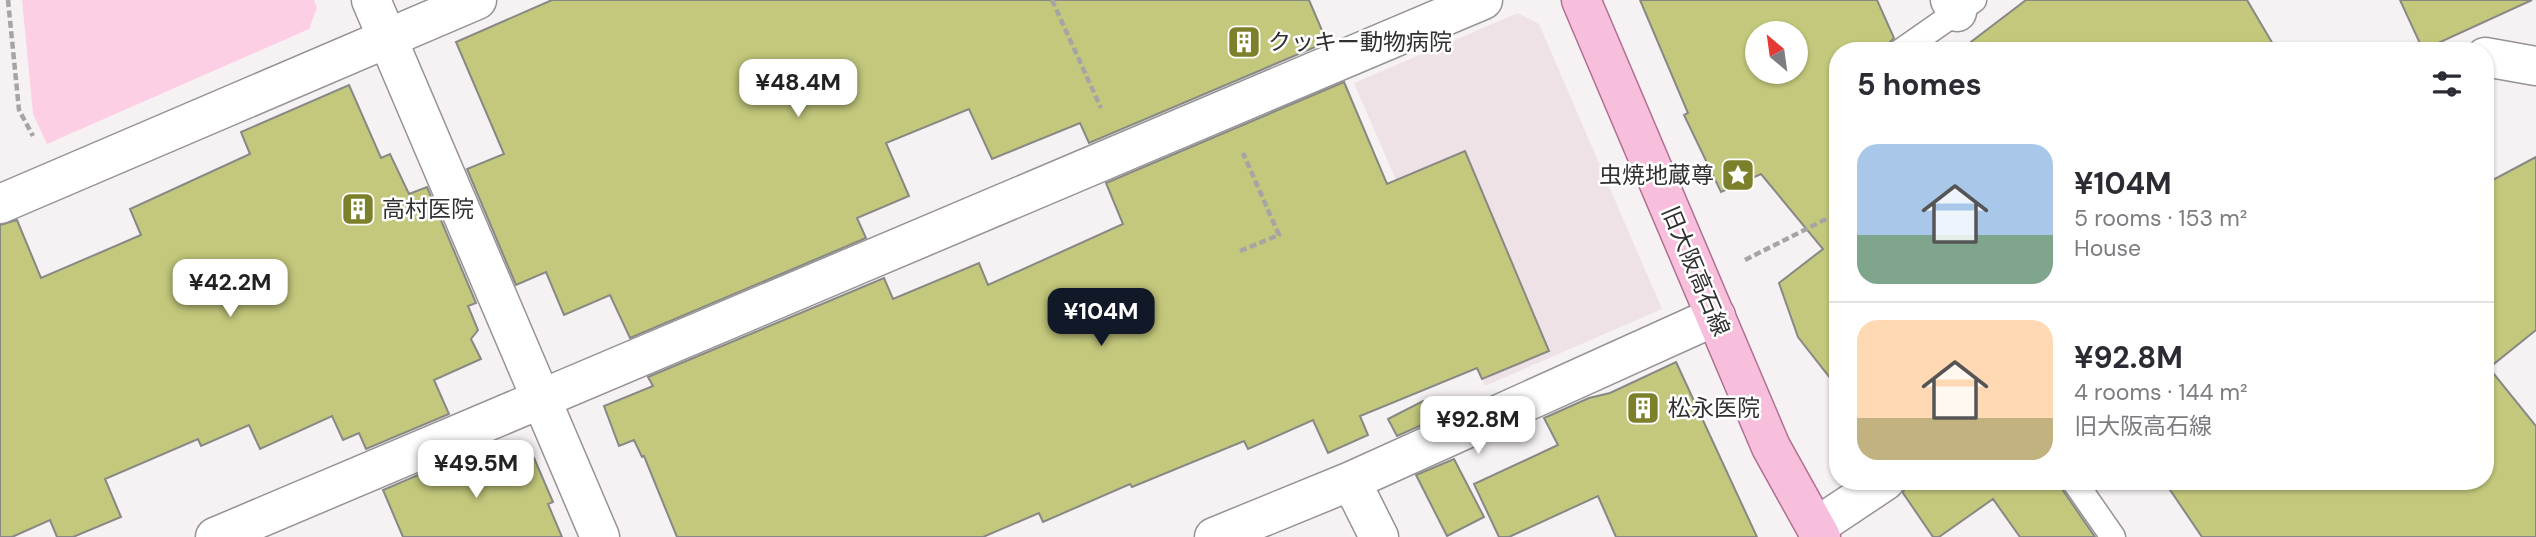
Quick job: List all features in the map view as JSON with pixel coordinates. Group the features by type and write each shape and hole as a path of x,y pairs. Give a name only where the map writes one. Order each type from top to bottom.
{"main road":[{"name":"旧大阪高石線","path":"1581,0 1771,447 1819,532"}],"street":[{"path":"371,0 600,537"},
{"path":"0,205 477,0"},
{"path":"215,537 1483,0"},
{"path":"2494,59 2536,66"},
{"path":"1214,537 1351,481 1708,299"},
{"path":"1351,481 1379,537"},
{"path":"1819,532 1873,490"}],"lane":[{"path":"1912,42 1961,4"},
{"path":"2080,490 2113,537"}],"path":[{"path":"8,0 19,110 55,181"},
{"path":"1052,0 1122,154"},
{"path":"1225,110 1279,235 1240,251"},
{"path":"1708,299 1829,219"}],"shaded area":[{"path":"22,0 314,0 317,8 309,29 47,144 33,114"},
{"path":"1518,13 1539,24 1662,309 1485,386 1354,83"}],"building":[{"path":"552,0 1309,0 1327,42 1089,143 1080,123 992,159 969,109 886,143 909,196 857,218 866,238 630,338 610,295 564,315 546,272 516,285 467,169 504,154 456,42"},
{"path":"1640,0 1877,0 1894,38 1890,42 1829,42 1829,377 1798,337 1779,283 1823,249 1761,174 1721,192 1684,115 1688,113"},
{"path":"2026,0 2247,0 2272,42 1971,42"},
{"path":"2400,0 2532,0 2440,42 2419,42"},
{"path":"1344,82 1387,184 1465,151 1549,351 1482,379 1477,368 1360,416 1368,435 1328,453 1313,420 1248,449 1244,441 1132,487 1130,484 1043,522 1039,513 983,537 677,537 644,456 642,457 634,440 619,446 604,406 653,386 648,377 884,278 893,299 979,263 988,285 1123,224 1106,183"},
{"path":"349,85 381,158 390,154 409,194 427,187 476,303 468,306 478,330 471,339 481,359 434,380 449,414 366,449 359,433 343,440 332,416 260,449 249,425 201,446 198,439 105,479 121,517 73,537 57,537 50,520 12,537 0,537 0,225 17,220 41,278 141,235 130,209 250,154 241,132"},
{"path":"2536,157 2536,330 2494,364 2494,179"},
{"path":"1676,362 1757,537 1616,537 1598,496 1509,537 1499,537 1474,484 1558,445 1544,418 1589,398 1610,393"},
{"path":"2494,374 2536,426 2536,537 2202,537 2170,490 2494,490"},
{"path":"1423,401 1433,420 1397,436 1388,419"},
{"path":"517,443 525,461 534,458 553,502 548,504 562,537 403,537 383,490 467,454 471,463"},
{"path":"1454,459 1484,517 1447,536 1416,475"},
{"path":"1904,490 2063,490 2095,537 2020,537 1993,499 1939,537 1933,537 1903,493"}],"place":[{"name":"クッキー動物病院","path":"1244,42"},
{"name":"虫焼地蔵尊","path":"1738,175"},
{"name":"高村医院","path":"358,209"},
{"name":"松永医院","path":"1643,408"}]}
